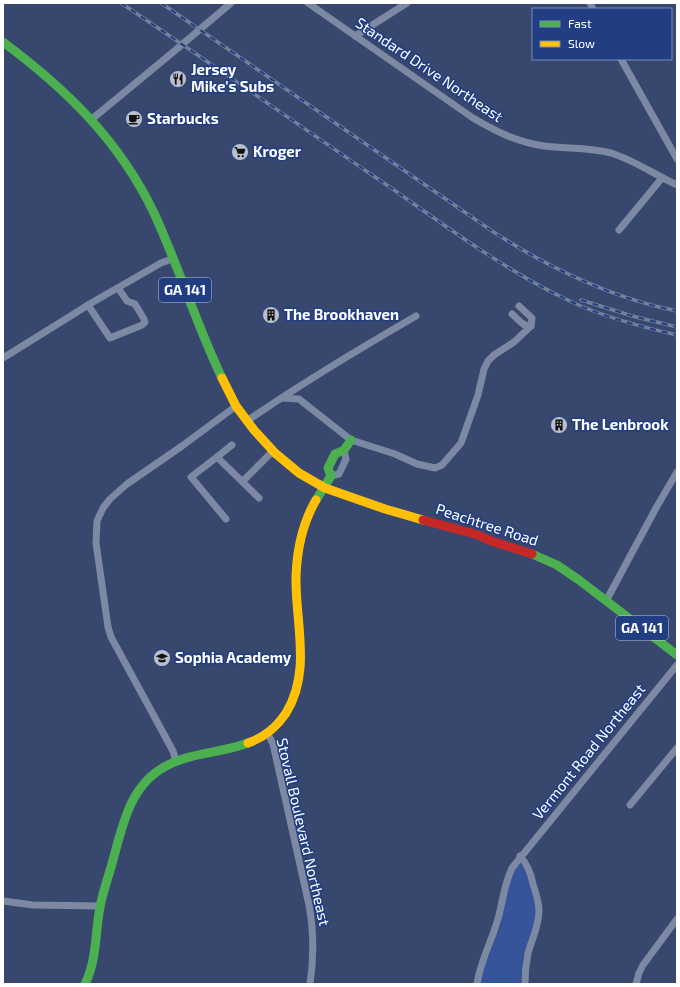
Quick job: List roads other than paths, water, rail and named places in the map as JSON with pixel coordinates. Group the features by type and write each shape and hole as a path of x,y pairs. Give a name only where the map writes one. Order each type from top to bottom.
{"main road":[{"name":"GA 141","path":"3,42 59,87 92,119 115,148 136,179 161,228 200,330 236,406 273,451"},
{"path":"85,984 93,963 100,906 126,812 140,786 162,767 176,761 243,746 256,741 268,734 279,723 288,712 294,700 299,686 301,661 296,583 297,557 300,539 313,504 325,488 330,476 328,468 335,454 344,450 351,440"},
{"name":"Peachtree Road","path":"273,451 325,488 385,509 478,534 491,541 530,553 557,565 677,655"}],"street":[{"path":"92,119 231,3"},
{"name":"Standard Drive Northeast","path":"308,3 473,118 494,130 516,140 544,146 589,149 610,153 626,159 677,185"},
{"path":"355,36 407,3"},
{"path":"622,60 677,159"},
{"path":"619,230 662,178"},
{"path":"3,358 161,262 172,259"},
{"path":"88,305 110,338 142,325 145,322 144,319 135,304 127,301 118,288"},
{"path":"282,398 300,399 351,440 395,454 417,464 435,468 442,465 461,443 478,395 484,369 488,361 514,342 531,326 532,318 522,308 514,317 527,326 531,326"},
{"path":"247,421 287,394 382,335 416,316"},
{"path":"176,761 173,751 111,637 108,627 96,544 97,521 110,498 127,484 236,406"},
{"path":"226,519 191,477 232,445"},
{"path":"243,481 273,451"},
{"path":"217,457 259,498"},
{"path":"606,601 677,472"},
{"name":"Vermont Road Northeast","path":"477,984 483,962 498,921 506,880 512,868 520,856 677,665"},
{"name":"Stovall Boulevard Northeast","path":"268,734 273,744 309,906 313,946 310,984"},
{"path":"630,806 677,748"},
{"path":"520,856 531,876 538,900 539,911 538,924 528,953 524,984"},
{"path":"3,901 33,905 100,906"},
{"path":"636,984 643,965 677,920"}],"railway":[{"path":"121,3 472,244 522,276 574,303 612,318 677,335"},
{"path":"161,3 516,246 538,259 583,281 629,298 677,311"},
{"path":"581,300 632,316 677,327"}],"place":[{"name":"Jersey Mike's Subs","path":"178,79"},
{"name":"Starbucks","path":"134,119"},
{"name":"Kroger","path":"240,152"},
{"name":"The Brookhaven","path":"271,315"},
{"name":"The Lenbrook","path":"559,425"},
{"name":"Sophia Academy","path":"162,658"}]}
